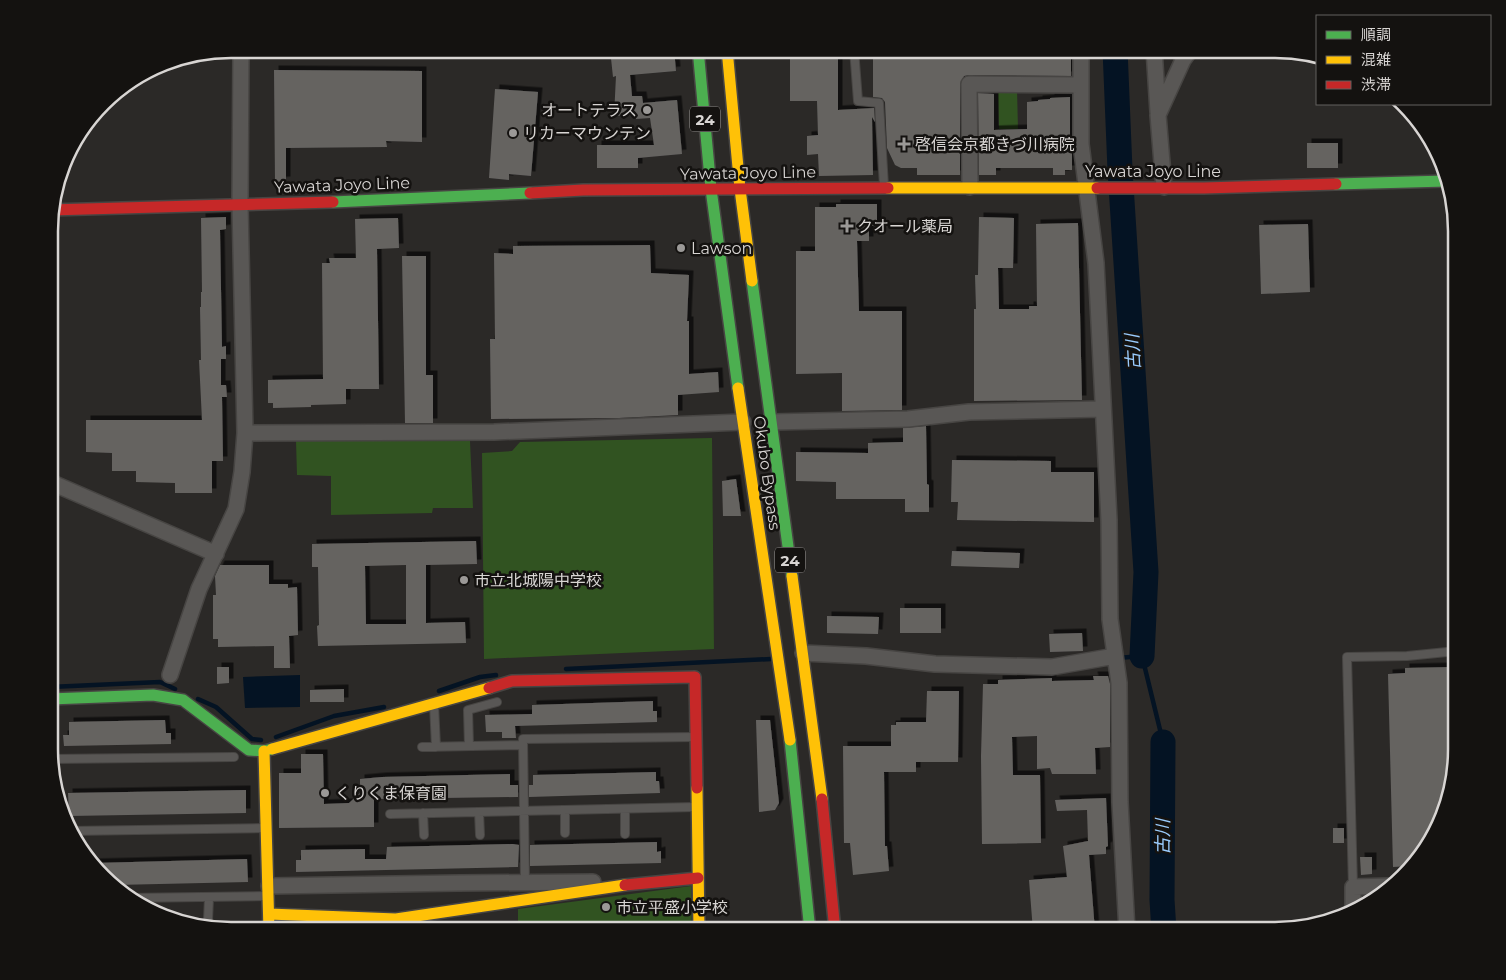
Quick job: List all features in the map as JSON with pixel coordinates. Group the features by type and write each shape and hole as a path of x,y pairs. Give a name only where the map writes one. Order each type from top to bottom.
{"main road":[{"name":"Okubo Bypass","path":"699,58 711,189 743,422 788,724 809,922"},
{"name":"Okubo Bypass","path":"728,58 740,189 820,784 834,922"},
{"name":"Yawata Joyo Line","path":"59,210 364,201 583,190 970,187 1204,188 1441,181"},
{"path":"58,699 153,695 183,700 249,750 264,751 512,681 694,678 700,922"},
{"path":"264,751 269,922"},
{"path":"269,914 396,919 498,905 604,887 698,878"}],"street":[{"path":"170,675 199,589 236,509 246,433 240,205 241,58"},
{"path":"1081,58 1081,144 1091,187 1109,520 1110,619 1119,683 1120,802 1127,922"},
{"path":"1155,58 1159,187"},
{"path":"1158,115 1184,58"},
{"path":"970,187 969,84 1081,85"},
{"path":"772,422 908,419 969,412 1102,409"},
{"path":"246,433 494,432 743,422"},
{"path":"58,485 216,554"},
{"path":"802,653 866,656 935,664 1052,667 1115,656"},
{"path":"269,891 591,881 604,887"},
{"path":"1353,904 1353,887 1382,886"}],"lane":[{"path":"855,58 858,101 879,103 884,188"},
{"path":"1353,887 1347,657 1407,656 1448,653"},
{"path":"469,746 468,710 498,702"},
{"path":"434,704 436,747"},
{"path":"525,882 523,739 696,737"},
{"path":"422,747 523,745"},
{"path":"58,759 234,757"},
{"path":"390,814 697,807"},
{"path":"625,808 625,834"},
{"path":"565,810 565,833"},
{"path":"479,812 480,835"},
{"path":"423,813 424,835"},
{"path":"78,831 267,828"},
{"path":"144,899 209,898 269,891"},
{"path":"208,920 209,898"}],"green space":[{"path":"1017,89 1018,129 999,129 998,90"},
{"path":"712,438 714,649 484,659 482,453 512,451 520,442"},
{"path":"296,441 470,441 473,508 433,508 432,513 331,515 331,476 297,475"},
{"path":"691,886 692,922 518,922 518,909"}],"water":[{"path":"300,675 300,707 245,708 243,677"}],"building":[{"path":"611,58 675,58 676,71 630,75 632,96 642,96 643,103 677,100 682,154 638,158 638,168 597,168 597,145 654,145 650,118 636,119 636,115 614,116 616,76 613,77"},
{"path":"790,58 838,58 838,110 874,108 875,122 872,117 873,175 819,176 818,154 807,155 807,136 818,135 817,101 790,101"},
{"path":"873,58 1071,58 1071,76 964,76 960,84 960,175 917,175 917,168 901,168 895,165 887,148 885,102 882,98 873,97"},
{"path":"274,70 422,71 422,142 386,141 387,147 286,148 286,181 275,182"},
{"name":"リカーマウンテン","path":"495,89 538,92 531,176 509,174 509,180 489,178"},
{"path":"978,93 994,94 994,130 1027,129 1027,102 1070,97 1072,170 1065,170 1065,175 1053,175 1053,168 996,168 996,175 979,175"},
{"path":"1307,143 1338,143 1338,168 1307,168"},
{"path":"836,204 877,204 877,226 869,226 869,241 857,241 859,311 902,311 902,410 842,411 842,373 796,374 796,251 815,251 815,207 836,207"},
{"path":"226,217 226,229 220,230 222,347 226,346 226,359 221,359 221,385 226,385 227,397 222,397 223,461 212,461 212,493 175,493 175,483 136,482 136,471 112,471 112,453 86,452 86,420 202,420 199,360 201,360 200,307 202,292 201,218"},
{"path":"979,217 1014,218 1013,268 998,268 999,309 1029,309 1029,306 1037,306 1036,224 1078,223 1082,400 974,401 974,309 976,309 975,275 978,275"},
{"path":"398,218 399,248 377,249 379,389 346,389 346,404 273,408 273,403 268,403 268,380 323,379 322,263 330,263 329,258 356,258 355,219"},
{"path":"1308,224 1310,292 1261,294 1259,225"},
{"path":"650,245 651,273 689,275 687,321 689,321 689,374 718,372 719,392 678,395 678,415 619,418 491,419 490,339 495,339 494,253 513,254 513,246"},
{"path":"402,256 426,256 426,375 433,375 433,423 405,423"},
{"path":"926,426 929,512 905,512 905,499 836,499 836,482 796,481 796,452 868,453 868,443 903,442 903,428"},
{"path":"952,460 1051,461 1051,472 1094,472 1094,522 957,520 958,502 951,502"},
{"path":"736,479 741,516 723,516 722,481"},
{"path":"476,541 477,564 426,565 426,623 465,622 466,643 318,646 318,567 312,567 312,544","holes":["406,565 406,624 366,624 365,566"]},
{"path":"952,551 1020,553 1019,568 951,566"},
{"path":"220,565 269,565 269,584 288,584 288,588 297,587 298,635 289,636 290,668 274,668 274,646 218,647 218,639 213,639 213,595 216,595 215,576"},
{"path":"900,608 941,608 941,633 900,633"},
{"path":"827,616 879,617 878,634 827,633"},
{"path":"1082,633 1083,651 1050,652 1049,634"},
{"path":"217,667 229,667 229,683 217,684"},
{"path":"1448,667 1448,761 1445,783 1431,826 1406,864 1404,866 1393,867 1388,674 1405,673 1405,668"},
{"path":"1093,676 1108,676 1110,684 1110,747 1095,748 1096,774 1052,774 1050,768 1037,769 1037,736 1012,737 1013,775 1040,775 1041,843 982,844 981,756 983,684 998,684 998,680 1052,678 1052,681 1094,680"},
{"path":"344,689 344,702 310,702 310,690"},
{"path":"927,691 959,691 958,762 916,762 916,772 884,772 885,846 887,846 889,871 853,875 850,843 844,843 843,746 891,746 891,725 896,725 896,722 926,722"},
{"path":"653,701 653,711 657,711 657,722 515,726 516,738 502,738 502,732 486,732 485,715 532,714 532,705"},
{"path":"165,720 166,733 171,733 171,744 64,746 63,735 69,735 69,722"},
{"path":"756,720 770,720 779,803 775,810 759,812"},
{"path":"301,754 323,754 324,804 349,803 360,793 360,779 382,777 510,774 510,785 518,785 518,797 374,799 374,827 279,828 279,773 301,773"},
{"path":"656,772 656,781 659,781 660,793 529,797 529,785 533,785 533,775"},
{"path":"246,790 246,813 71,816 68,793"},
{"path":"1106,798 1108,846 1106,847 1106,854 1089,855 1094,922 1032,922 1029,880 1067,877 1063,846 1088,841 1087,810 1057,811 1055,800"},
{"path":"1333,828 1344,828 1344,843 1333,843"},
{"path":"657,842 657,852 661,851 661,863 530,866 530,845"},
{"path":"519,845 518,867 296,872 296,860 301,860 301,850 365,849 365,859 386,859 387,847"},
{"path":"1360,857 1372,857 1372,874 1361,875"},
{"path":"247,859 248,882 123,885 100,863"}],"waterway":[{"name":"古川","path":"1115,58 1120,170 1146,572 1142,656"},
{"path":"1118,658 1142,656 1163,742"},
{"path":"566,669 771,659"},
{"path":"439,691 480,677 496,675"},
{"path":"58,687 160,682 175,689"},
{"path":"198,699 216,707 252,739 261,740"},
{"path":"276,737 334,716 384,707"},
{"name":"古川","path":"1163,742 1163,922"}],"traffic: fast":[{"path":"699,58 711,189 738,388"},
{"path":"1336,184 1441,181"},
{"path":"333,202 530,193"},
{"path":"752,281 792,576"},
{"path":"58,699 153,695 183,700 249,750 264,751 272,749"},
{"path":"790,740 809,922"}],"traffic: slow":[{"path":"728,58 740,189 752,281"},
{"path":"888,188 1097,188"},
{"path":"738,388 790,740"},
{"path":"792,576 822,799"},
{"path":"272,749 489,688"},
{"path":"264,751 269,922"},
{"path":"697,788 699,922"},
{"path":"269,914 396,919 625,885"}],"traffic: jam":[{"path":"1097,188 1204,188 1336,184"},
{"path":"530,193 583,190 888,188"},
{"path":"59,210 333,202"},
{"path":"489,688 512,681 695,677 697,788"},
{"path":"822,799 834,922"},
{"path":"625,885 698,878"}],"place":[{"name":"オートテラス","path":"647,110"},
{"name":"リカーマウンテン","path":"513,133"},
{"name":"啓信会京都きづ川病院","path":"904,144"},
{"name":"クオール薬局","path":"847,226"},
{"name":"Lawson","path":"681,248"},
{"name":"市立北城陽中学校","path":"464,580"},
{"name":"くりくま保育園","path":"325,793"},
{"name":"市立平盛小学校","path":"606,907"}]}
